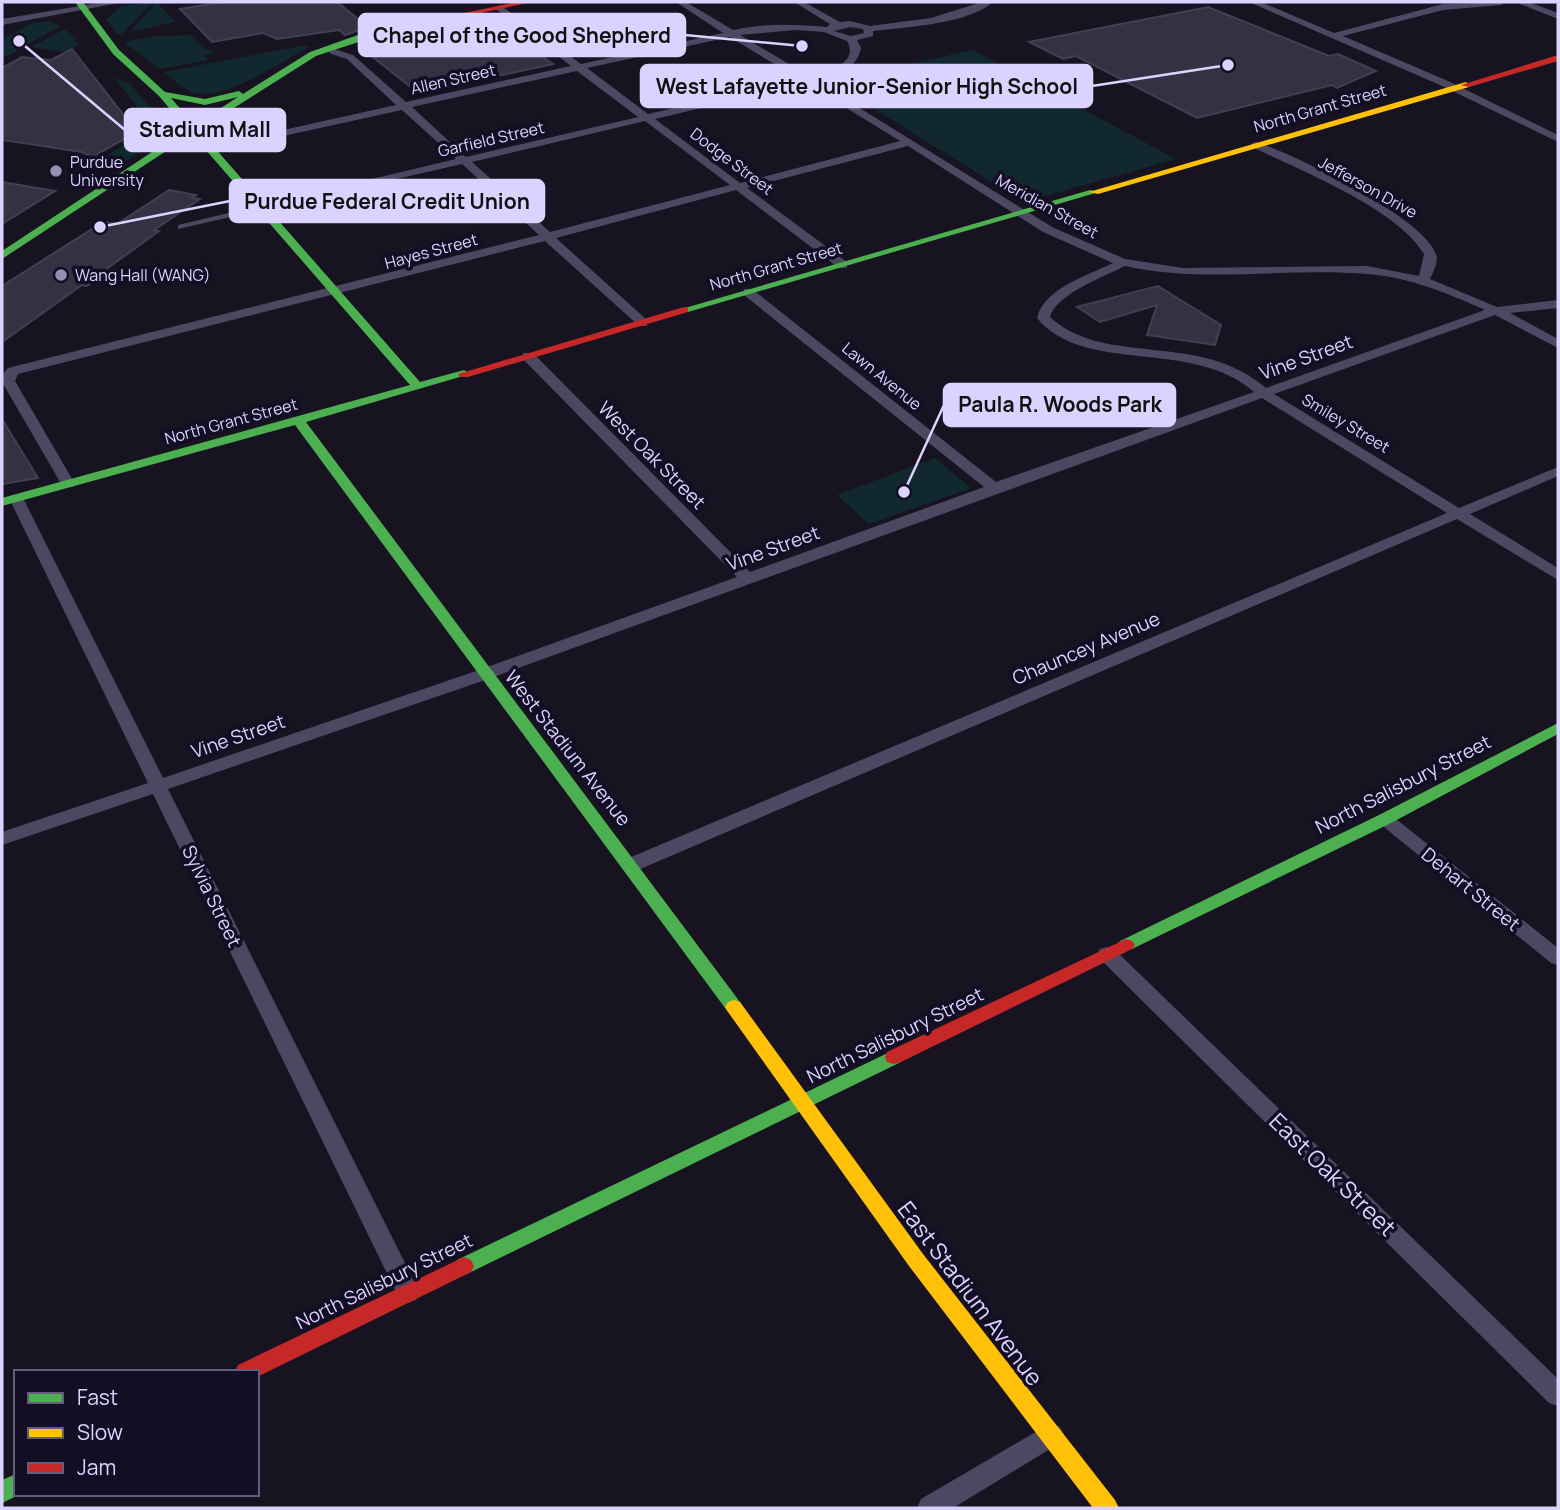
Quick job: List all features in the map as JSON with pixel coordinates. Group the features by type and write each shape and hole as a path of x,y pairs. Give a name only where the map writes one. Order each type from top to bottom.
{"street":[{"path":"2,22 81,5 119,2"},
{"path":"2,270 334,52 370,38 528,2"},
{"name":"Meridian Street","path":"680,2 1024,213 1086,247 1124,262 1198,271 1368,270 1423,280 1495,310 1558,344"},
{"path":"798,2 833,28 834,36 851,39 868,36 870,29"},
{"path":"833,28 856,24 870,29 918,22 974,9 989,2"},
{"path":"1254,2 1453,88 1558,139"},
{"path":"1333,36 1443,7 1501,2"},
{"path":"1520,2 1558,16"},
{"path":"81,5 116,52 162,94 418,387"},
{"path":"2,256 201,139 255,89 301,60 342,42 393,27 500,8"},
{"name":"Dodge Street","path":"500,8 843,265"},
{"name":"Allen Street","path":"201,139 404,106 770,27 833,28"},
{"name":"Garfield Street","path":"182,227 807,80 833,72 851,61 856,48 851,39"},
{"path":"334,52 350,57 643,323"},
{"name":"North Grant Street","path":"9,500 351,407 1558,58"},
{"path":"162,94 205,102 255,89"},
{"name":"Hayes Street","path":"68,484 6,377 13,371 335,292 909,142"},
{"name":"Jefferson Drive","path":"1256,145 1390,214 1416,233 1431,255 1423,280"},
{"name":"Smiley Street","path":"1124,262 1051,301 1043,318 1047,324 1058,333 1082,341 1228,365 1254,381 1265,394 1558,575"},
{"name":"Lawn Avenue","path":"748,292 994,488"},
{"name":"Vine Street","path":"2,839 485,674 749,580 994,488 1265,394 1495,310 1558,304"},
{"name":"West Oak Street","path":"528,356 749,580"},
{"path":"325,456 332,431 351,407"},
{"name":"West Stadium Avenue","path":"299,421 485,674 631,864 802,1103"},
{"name":"Chauncey Avenue","path":"631,864 1558,471"},
{"name":"Sylvia Street","path":"9,500 158,786 408,1293"},
{"name":"North Salisbury Street","path":"250,1370 1385,819 1558,728"},
{"name":"Dehart Street","path":"1385,819 1558,958"},
{"name":"East Oak Street","path":"1107,954 1558,1395"},
{"name":"East Stadium Avenue","path":"802,1103 916,1260 1107,1508"},
{"path":"930,1508 1051,1435"}],"green space":[{"path":"153,2 121,35 117,34 106,19 122,6"},
{"path":"157,2 175,22 129,32"},
{"path":"49,21 61,26 2,59 2,39 32,23"},
{"path":"65,29 77,39 74,41 80,44 64,52 31,47"},
{"path":"190,35 202,47 216,53 204,55 208,60 159,69 124,42 158,36"},
{"path":"306,45 309,47 237,86 207,94 191,92 164,72"},
{"path":"972,50 1176,159 1024,202 831,82"},
{"path":"114,78 129,83 169,129 157,131"},
{"path":"151,135 156,142 114,168 111,169 103,158 135,138"},
{"path":"935,458 971,488 869,524 837,495"}],"building":[{"path":"223,2 337,2 368,27 345,35 339,30 277,39 263,33 212,42 180,9"},
{"path":"1208,7 1329,56 1338,54 1376,71 1337,88 1332,85 1197,118 1076,56 1063,59 1029,42"},
{"path":"491,21 553,64 418,93 359,46 382,38 386,42"},
{"path":"72,49 137,132 92,157 82,152 2,140 2,68 22,57 51,60"},
{"path":"2,182 55,191 2,224"},
{"name":"Wang Hall (WANG)","path":"169,190 196,195 192,198 200,199 154,230 159,231 105,270 109,271 87,286 82,285 2,342 2,286 103,222 117,224"},
{"path":"1158,286 1221,325 1215,345 1147,335 1157,305 1100,322 1077,307"},
{"path":"2,419 38,478 2,484"}],"traffic: fast":[{"path":"79,2 116,52 162,94 418,387"},
{"path":"2,256 138,164 313,54 375,32 400,27"},
{"path":"162,94 205,102 239,94"},
{"path":"684,310 1094,192"},
{"path":"2,502 464,374"},
{"path":"299,421 734,1007"},
{"path":"1126,945 1385,819 1558,728"},
{"path":"464,1266 894,1057"},
{"path":"2,1492 14,1486"}],"traffic: slow":[{"path":"1094,192 1466,85"},
{"path":"734,1007 916,1260 1107,1508"}],"traffic: jam":[{"path":"400,27 528,2"},
{"path":"1466,85 1558,58"},
{"path":"464,374 684,310"},
{"path":"894,1057 1126,945"},
{"path":"250,1370 464,1266"}],"place":[{"name":"Stadium Mall","path":"19,41"},
{"name":"Chapel of the Good Shepherd","path":"802,46"},
{"name":"West Lafayette Junior-Senior High School","path":"1228,65"},
{"name":"Purdue University","path":"56,171"},
{"name":"Purdue Federal Credit Union","path":"100,227"},
{"name":"Wang Hall (WANG)","path":"61,275"},
{"name":"Paula R. Woods Park","path":"904,492"}]}
